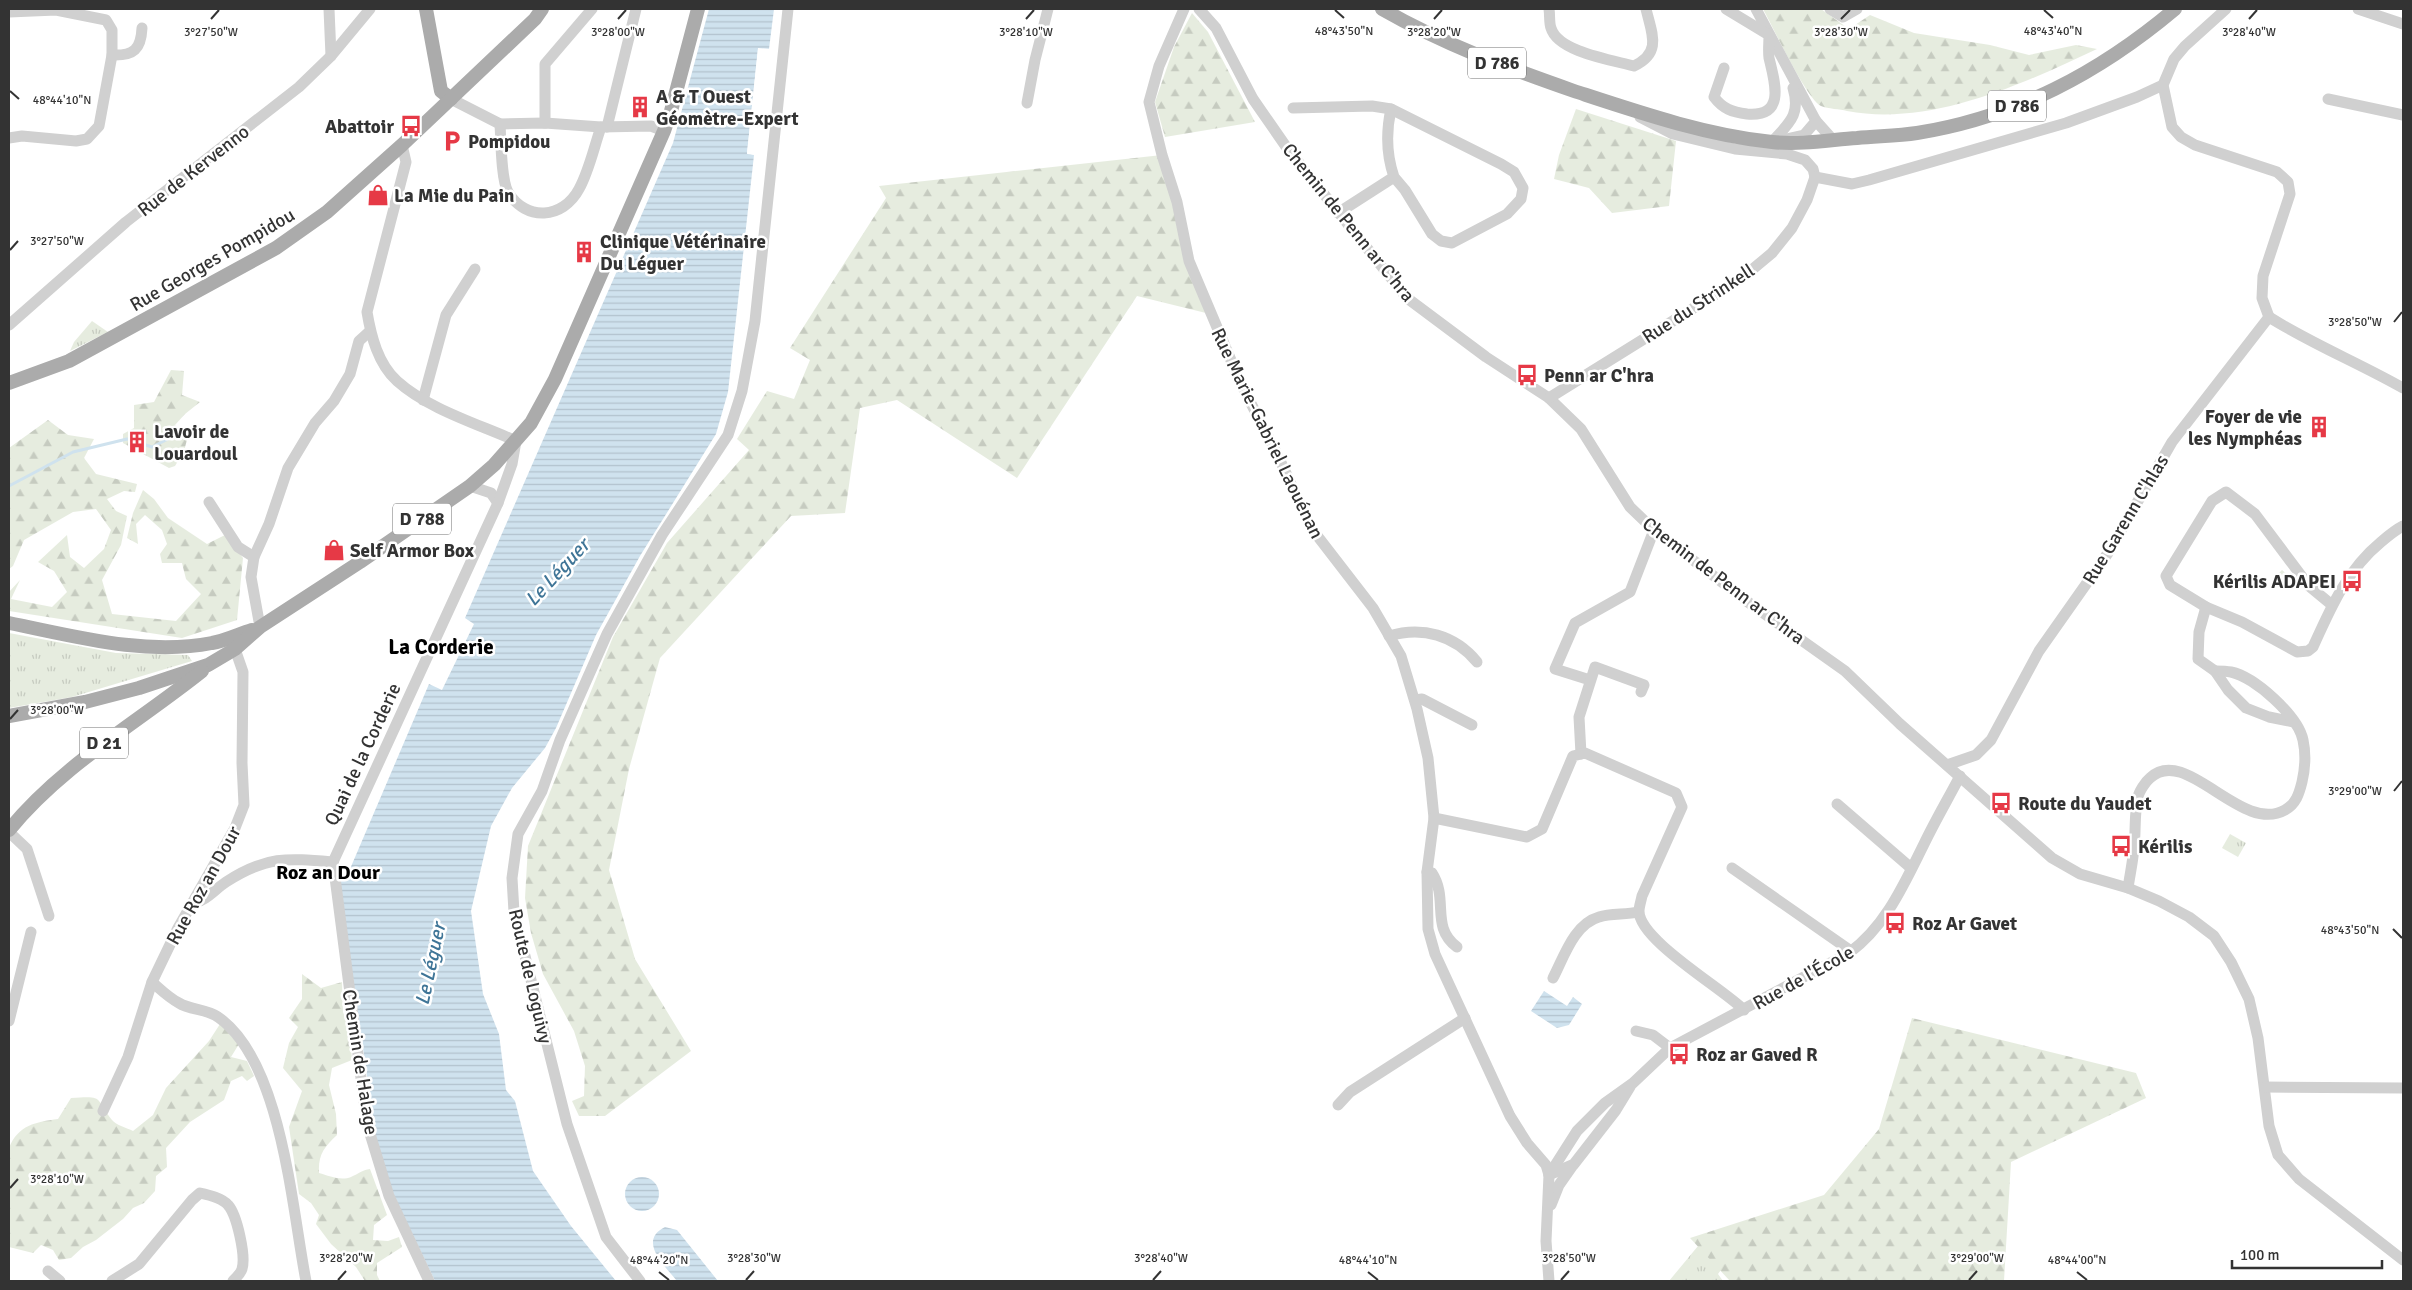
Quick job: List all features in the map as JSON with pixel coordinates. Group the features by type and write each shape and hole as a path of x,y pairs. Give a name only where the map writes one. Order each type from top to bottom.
{"main road":[{"path":"426,9 441,91 451,99"},
{"name":"Rue Georges Pompidou","path":"9,383 69,361 276,248 328,212 451,99 535,19 542,9"},
{"name":"D 788","path":"9,716 85,702 139,688 208,665 234,649 260,627 470,486 494,465 531,423 555,379 664,130 671,111 698,9"},
{"name":"D 786","path":"1382,9 1460,48 1513,70 1617,104 1694,127 1772,142 1809,144 1833,140 1916,133 1971,121 2023,104 2107,61 2175,9"},
{"path":"9,622 100,642 175,648 214,643 260,627"},
{"name":"D 21","path":"9,831 24,811 69,771 163,702 208,665"}],"street":[{"path":"9,12 56,9 106,20 112,30 112,55 99,126 87,138 76,141 22,136 9,138"},
{"path":"328,9 331,56"},
{"name":"Rue de Kervenno","path":"9,325 126,222 299,87 331,56 370,9"},
{"path":"545,123 545,64 592,9"},
{"path":"500,124 501,155 508,192 526,210 546,214 563,209 579,190 604,127 636,9"},
{"name":"Route de Loguivy","path":"640,1281 606,1237 566,1124 514,912 512,878 518,834 542,791 560,740 606,634 662,535 728,435 742,391 756,321 788,9"},
{"path":"1027,103 1035,60 1048,9"},
{"name":"Rue Marie-Gabriel Laouénan","path":"1184,9 1158,66 1149,102 1162,155 1178,202 1189,261 1241,384 1278,456 1312,529 1372,608 1401,656 1415,700 1428,758 1434,818 1427,872 1428,929 1435,954 1510,1116 1527,1142 1546,1165 1548,1174"},
{"name":"Chemin de Penn ar C'hra","path":"1198,9 1216,28 1253,100 1287,148 1407,298 1486,357 1549,398 1581,429 1630,507 1654,530 1745,600 1845,671 1960,776"},
{"path":"1549,9 1551,28 1558,40 1570,48 1634,66 1646,60 1652,50 1653,38 1646,9"},
{"path":"1726,9 1769,35"},
{"path":"1756,9 1816,121 1833,140"},
{"path":"1830,9 1843,17 1857,9"},
{"path":"2226,9 2185,46 2174,59 2163,85 2172,128 2181,137 2195,145 2277,172 2288,182 2290,194 2263,276 2262,298 2269,317 2293,332 2365,366 2403,388"},
{"path":"2358,9 2403,24"},
{"path":"112,55 126,56 135,51 141,40 142,28"},
{"path":"1724,68 1714,97 1721,107 1737,113 1760,115 1770,108 1776,96 1775,78 1769,56 1769,35"},
{"path":"1772,142 1793,118 1797,102 1788,70"},
{"path":"1617,104 1673,134 1735,148 1787,154 1805,160 1813,169 1815,178 1852,184 2066,123 2138,97 2163,85"},
{"path":"451,99 500,124 545,123 604,127 651,126 664,130"},
{"path":"2328,100 2403,115"},
{"path":"1293,108 1372,106 1391,109 1514,172 1523,188 1521,199 1507,214 1452,243 1441,241 1432,234 1405,190 1394,177 1389,163 1387,147 1387,128 1391,109"},
{"path":"1772,142 1804,135 1816,121"},
{"path":"402,145 406,162 367,312 370,331 380,358 396,380 423,400 516,441"},
{"path":"1338,213 1394,177"},
{"name":"Rue du Strinkell","path":"1549,398 1742,278 1772,254 1792,228 1808,200 1815,178"},
{"path":"423,400 446,315 475,269"},
{"name":"Rue Garenn C'hlas","path":"1947,765 1976,755 1991,740 2039,651 2108,553 2172,442 2269,317"},
{"path":"260,627 251,577 254,557 269,524 288,468 315,423 338,394 350,374 359,341 370,331"},
{"name":"Quai de la Corderie","path":"333,862 498,503 512,464 516,441"},
{"path":"470,486 491,493 498,503"},
{"path":"2332,605 2309,586 2255,514 2226,492 2212,500 2166,576 2170,585 2206,607 2249,626 2297,652 2308,651 2313,647 2332,605 2348,576 2370,551 2403,526"},
{"path":"208,502 238,547 254,557"},
{"path":"1590,680 1555,669 1575,623 1630,592 1654,530"},
{"path":"2206,607 2199,632 2198,659 2215,671 2228,690 2246,708 2269,717 2294,722"},
{"path":"1389,636 1404,632 1434,634 1467,649 1477,662"},
{"name":"Rue Roz an Dour","path":"103,1111 128,1057 152,982 178,928 194,903 235,828 244,806 242,764 243,672 234,649"},
{"path":"1434,818 1527,837 1542,829 1577,755 1579,717 1594,667 1644,685 1641,692"},
{"path":"2128,888 2134,849 2138,797 2149,778 2161,770 2179,771 2241,807 2265,813 2278,813 2294,803 2299,794 2303,776 2303,739 2294,722 2266,692 2249,680 2231,672 2215,671"},
{"path":"1415,700 1422,699 1472,724"},
{"path":"1577,755 1585,753 1676,793 1682,807 1642,896 1638,912 1645,928 1656,942 1732,998 1744,1010"},
{"path":"1960,776 2052,858 2080,874 2128,888 2159,901 2189,917 2214,936 2231,962 2249,999 2258,1038 2273,1143 2284,1163 2299,1179 2403,1260"},
{"name":"Rue de l'École","path":"1548,1174 1577,1131 1605,1103 1633,1083 1670,1048 1852,951 1877,928 1894,903 1960,776"},
{"path":"1837,804 1912,868"},
{"path":"9,831 27,849 49,916"},
{"path":"194,903 203,901 226,882 265,862 276,859 333,862"},
{"name":"Chemin de Halage","path":"333,862 367,1124 389,1196 428,1281"},
{"path":"1732,868 1852,951"},
{"path":"1427,872 1432,873 1440,890 1442,926 1447,940 1457,947"},
{"path":"1553,978 1585,923 1600,916 1638,912"},
{"path":"9,1021 31,932"},
{"path":"152,982 179,1004 217,1016 237,1035 261,1077 282,1139 306,1281"},
{"path":"1338,1105 1350,1092 1465,1018"},
{"path":"1636,1032 1653,1035 1670,1048"},
{"name":"Rue de l'École","path":"1546,1241 1554,1194 1574,1164 1616,1110 1633,1083"},
{"path":"2265,1087 2403,1088"},
{"path":"1549,1281 1546,1241 1548,1174 1574,1164"},
{"path":"112,1281 138,1264 200,1193 212,1196 228,1204 234,1215 242,1257 242,1269 233,1281"},
{"path":"48,1271 60,1281"}],"green space":[{"path":"1763,9 1821,9 1849,29 1870,15 1914,33 1990,45 2029,55 2076,45 2097,49 2007,88 1943,108 1911,113 1879,114 1847,111 1821,106 1815,100 1799,77"},
{"path":"1192,13 1208,32 1255,122 1165,137 1155,102 1174,47"},
{"path":"1576,109 1676,141 1669,206 1612,213 1589,188 1554,179 1559,155"},
{"path":"1162,155 1210,314 1137,296 1017,478 897,400 860,408 845,513 791,516 660,658 629,769 609,870 635,959 691,1051 605,1116 579,1116 572,1101 584,1096 585,1066 574,1031 543,974 531,933 525,898 528,846 613,637 667,543 749,450 737,439 767,391 794,399 810,360 790,348 886,198 879,186"},
{"path":"92,321 108,332 70,351 74,342"},
{"path":"171,370 184,371 182,395 200,402 175,425 188,436 184,451 175,466 169,468 123,443 123,434 134,428 134,405 154,402"},
{"path":"48,420 68,435 94,439 84,458 96,474 137,484 135,492 124,491 107,499 116,511 127,516 121,545 102,580 112,614 176,621 201,594 186,579 182,563 162,563 160,554 167,544 162,530 145,515 136,524 138,544 127,538 133,513 143,490 154,499 168,518 207,544 225,535 243,558 237,620 182,638 9,611 9,592 20,580 11,599 52,607 67,592 54,571 38,562 67,535 70,557 84,568 104,549 111,530 96,509 73,512 24,540 13,566 9,569 9,448"},
{"path":"2282,570 2295,581 2288,588 2274,578"},
{"path":"9,633 116,653 188,655 192,661 72,697 9,708"},
{"path":"2230,834 2246,843 2238,857 2222,848"},
{"path":"302,974 321,988 342,982 343,1012 350,1032 352,1060 332,1068 329,1085 336,1114 337,1135 329,1143 321,1156 319,1173 335,1178 343,1178 351,1177 370,1169 387,1215 374,1225 373,1240 388,1241 399,1237 402,1247 377,1263 377,1275 380,1281 365,1281 356,1267 331,1244 316,1224 319,1215 311,1203 299,1194 289,1127 302,1091 283,1068 289,1043 298,1027 289,1018 302,999"},
{"path":"1912,1018 2136,1073 2146,1098 2011,1162 2004,1281 1730,1281 1690,1238 1824,1195 1879,1129"},
{"path":"220,1024 239,1044 231,1057 247,1061 254,1076 247,1081 242,1076 231,1081 224,1100 190,1122 166,1148 167,1167 156,1176 155,1191 144,1203 133,1208 123,1219 96,1240 83,1247 71,1258 59,1260 53,1250 41,1245 33,1253 9,1247 9,1148 17,1134 35,1123 58,1119 71,1098 82,1097 98,1100 114,1122 133,1131 153,1115 166,1088 209,1041"},
{"path":"1698,1246 1731,1256 1718,1274 1723,1281 1669,1281"}],"water":[{"name":"Le Léguer","path":"709,9 774,9 769,49 758,49 747,153 754,155 728,392 716,434 640,556 596,635 556,728 545,748 512,788 491,826 471,911 483,994 499,1034 506,1090 515,1101 533,1171 571,1226 616,1281 435,1281 395,1198 377,1146 339,880 347,876 429,684 442,690 474,624 465,618 673,143"},
{"path":"1544,991 1567,1006 1573,997 1582,1004 1569,1025 1557,1028 1531,1011"},
{"path":"642,1177 649,1178 654,1182 658,1187 658,1201 654,1206 649,1210 642,1211 635,1210 630,1206 626,1201 625,1194 626,1187 630,1182 635,1178"},
{"path":"665,1227 677,1230 718,1281 677,1281 656,1254 653,1246 653,1239"}],"pier":[{"path":"758,48 772,49 770,52 760,51 749,152 755,152 756,155 747,154"}],"waterway":[{"path":"9,486 73,452 127,439 152,447 176,435"}],"place":[{"name":"A & T Ouest Géomètre-Expert","path":"640,107"},
{"name":"Abattoir","path":"411,126"},
{"name":"Pompidou","path":"452,141"},
{"name":"La Mie du Pain","path":"378,195"},
{"name":"Clinique Vétérinaire Du Léguer","path":"584,252"},
{"name":"Penn ar C'hra","path":"1527,375"},
{"name":"Foyer de vie les Nymphéas","path":"2319,427"},
{"name":"Lavoir de Louardoul","path":"137,442"},
{"name":"Self Armor Box","path":"334,550"},
{"name":"Kérilis ADAPEI","path":"2352,581"},
{"name":"Route du Yaudet","path":"2001,803"},
{"name":"Kérilis","path":"2121,846"},
{"name":"Roz Ar Gavet","path":"1895,923"},
{"name":"Roz ar Gaved R","path":"1679,1054"}],"district":[{"name":"La Corderie","path":"441,647"},
{"name":"Roz an Dour","path":"328,872"}]}
